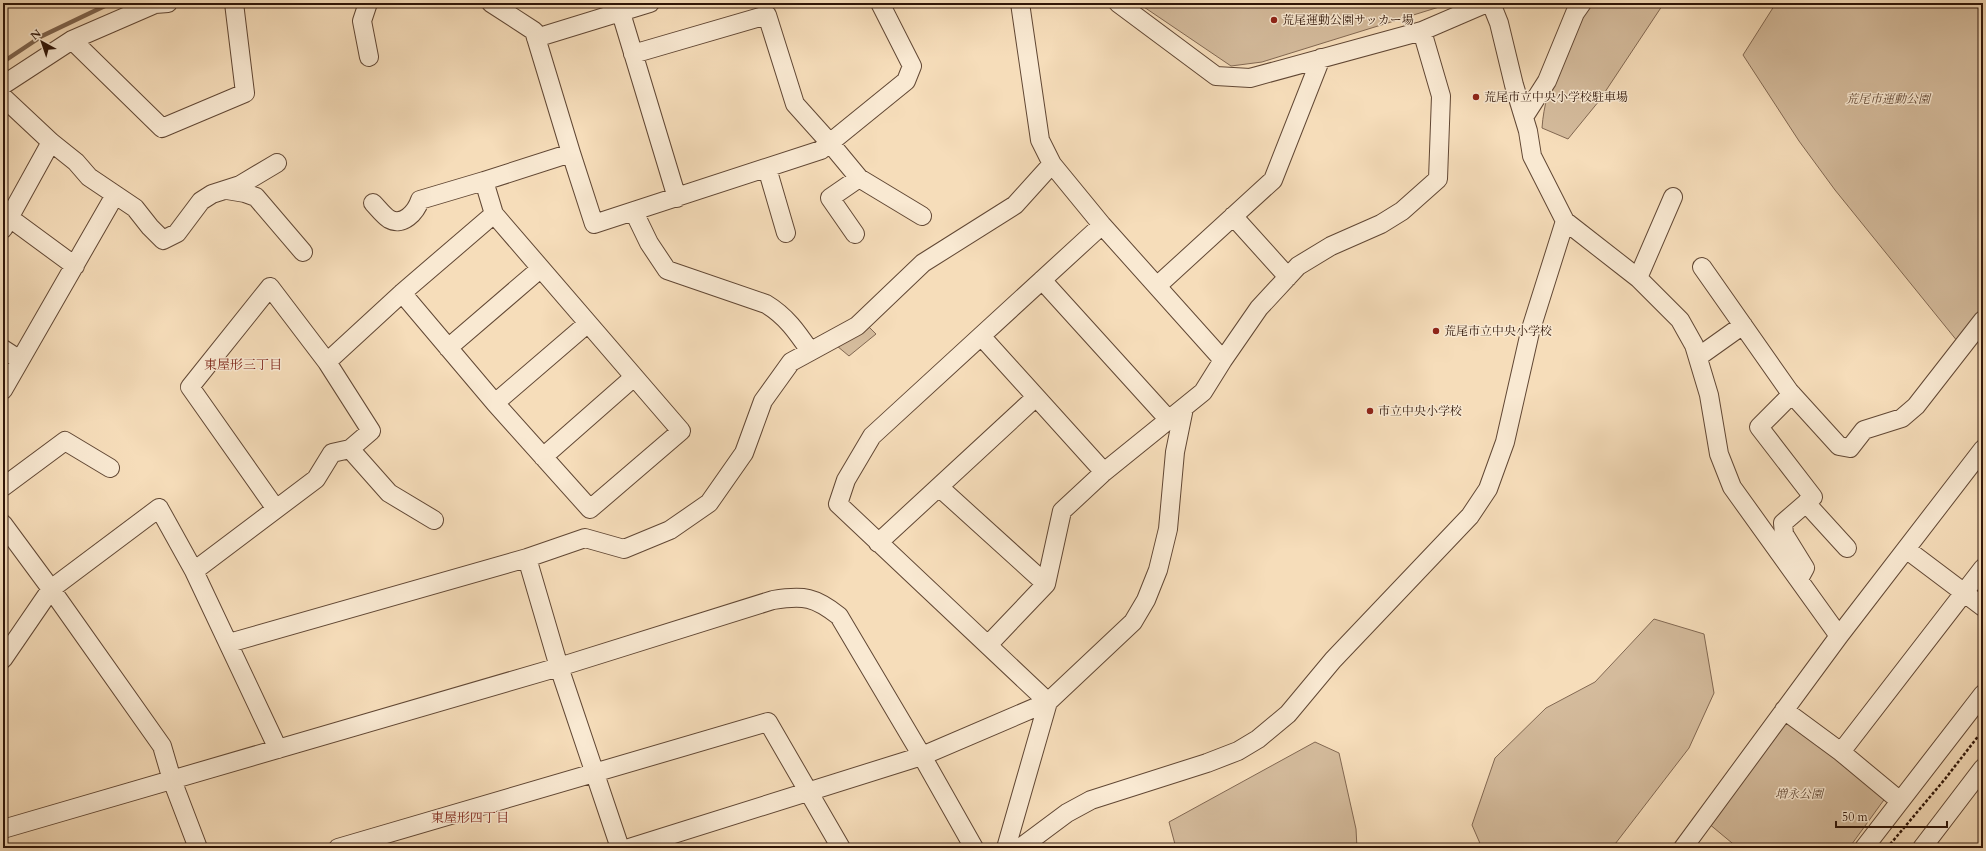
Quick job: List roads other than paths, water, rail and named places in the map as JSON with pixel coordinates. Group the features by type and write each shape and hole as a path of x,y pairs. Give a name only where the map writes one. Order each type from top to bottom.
{"street":[{"path":"3,85 72,40 155,4 168,3"},
{"path":"72,40 162,128 245,93 234,3"},
{"path":"368,3 362,21 369,57"},
{"path":"491,3 534,31 594,224 821,150 906,81 912,66 880,3"},
{"path":"536,38 650,3"},
{"path":"1020,3 1040,140 1052,164 1102,225 1223,360"},
{"path":"1118,3 1216,76 1250,78 1422,31 1487,3"},
{"path":"1491,3 1499,24 1514,85 1524,117 1532,156 1565,221 1638,278 1680,320 1694,345 1698,357 1709,395 1719,454 1732,486 1839,636"},
{"path":"1524,117 1547,81 1582,3"},
{"path":"621,13 677,198"},
{"path":"633,54 767,15 794,104 830,143 859,178 922,216"},
{"path":"988,645 1046,584 1062,511 1104,472 1203,392 1259,308 1298,266 1332,246 1381,224 1402,211 1438,179 1441,96 1422,31"},
{"path":"1157,286 1273,180 1321,58"},
{"path":"3,97 51,142 76,162 89,177 135,208 150,227 163,240 177,233 202,201 212,194 240,185 277,163"},
{"path":"51,142 5,220 75,266"},
{"path":"373,203 390,219 399,221 409,217 417,209 420,200 571,153"},
{"path":"229,643 527,558 585,538 624,549 670,530 709,503 744,453 763,401 791,362 810,350 857,326 923,263 1015,205 1052,164"},
{"path":"767,168 786,233"},
{"path":"855,234 830,198 859,178"},
{"path":"402,293 495,403 590,509 681,431 587,324 494,214 484,181"},
{"path":"225,190 245,193 256,197 303,252"},
{"path":"3,390 116,195"},
{"path":"1638,278 1674,197"},
{"path":"634,212 649,243 667,270 766,304 779,312 792,325 810,350"},
{"path":"327,362 402,293 494,214"},
{"path":"1233,216 1288,277"},
{"path":"1020,848 1067,813 1091,800 1207,762 1238,750 1258,738 1288,714 1333,660 1470,516 1488,488 1504,442 1530,332 1565,221"},
{"path":"1048,702 838,504 846,480 872,436 1102,225"},
{"path":"1702,267 1792,394 1839,446 1850,448 1864,430 1902,418 1916,406 1983,320"},
{"path":"448,348 540,269"},
{"path":"1042,280 1169,420"},
{"path":"194,571 316,479 332,453 350,449 372,431 327,362 270,287 190,387 276,508"},
{"path":"495,403 587,324"},
{"path":"1698,357 1743,325"},
{"path":"981,336 1104,472"},
{"path":"3,349 20,360"},
{"path":"543,457 634,377"},
{"path":"1792,394 1759,427 1813,497 1783,523 1784,534 1805,568 1799,579"},
{"path":"878,543 1036,397"},
{"path":"629,848 922,756 1048,702 1133,622 1146,600 1158,570 1168,529 1175,452 1184,408"},
{"path":"3,487 65,441 110,468"},
{"path":"350,449 389,493 434,520"},
{"path":"1683,848 1711,812 1839,636 1983,449"},
{"path":"939,488 1046,584"},
{"path":"1806,503 1847,548"},
{"path":"3,659 51,588 159,508 194,571 278,749"},
{"path":"3,524 51,588 162,746 172,780 198,848"},
{"path":"1906,549 1983,607"},
{"path":"527,558 559,667 620,848"},
{"path":"1841,752 1983,568"},
{"path":"3,829 559,667 773,600 805,597 823,604 839,616 922,756 974,848"},
{"path":"1864,848 1983,694"},
{"path":"1006,848 1048,702"},
{"path":"1784,710 1841,752 1900,801"},
{"path":"338,848 768,722 810,792 841,848"},
{"path":"1922,848 1983,768"}],"waterway":[{"path":"3,62 42,36 111,3"}],"place":[{"name":"荒尾運動公園サッカー場","path":"1274,20"},
{"name":"荒尾市立中央小学校駐車場","path":"1476,97"},
{"name":"荒尾市立中央小学校","path":"1436,331"},
{"name":"市立中央小学校","path":"1370,411"}],"district":[{"name":"東屋形三丁目","path":"243,364"},
{"name":"東屋形四丁目","path":"470,817"}],"park label":[{"name":"荒尾市運動公園","path":"1888,99"},
{"name":"増永公園","path":"1799,794"}]}
